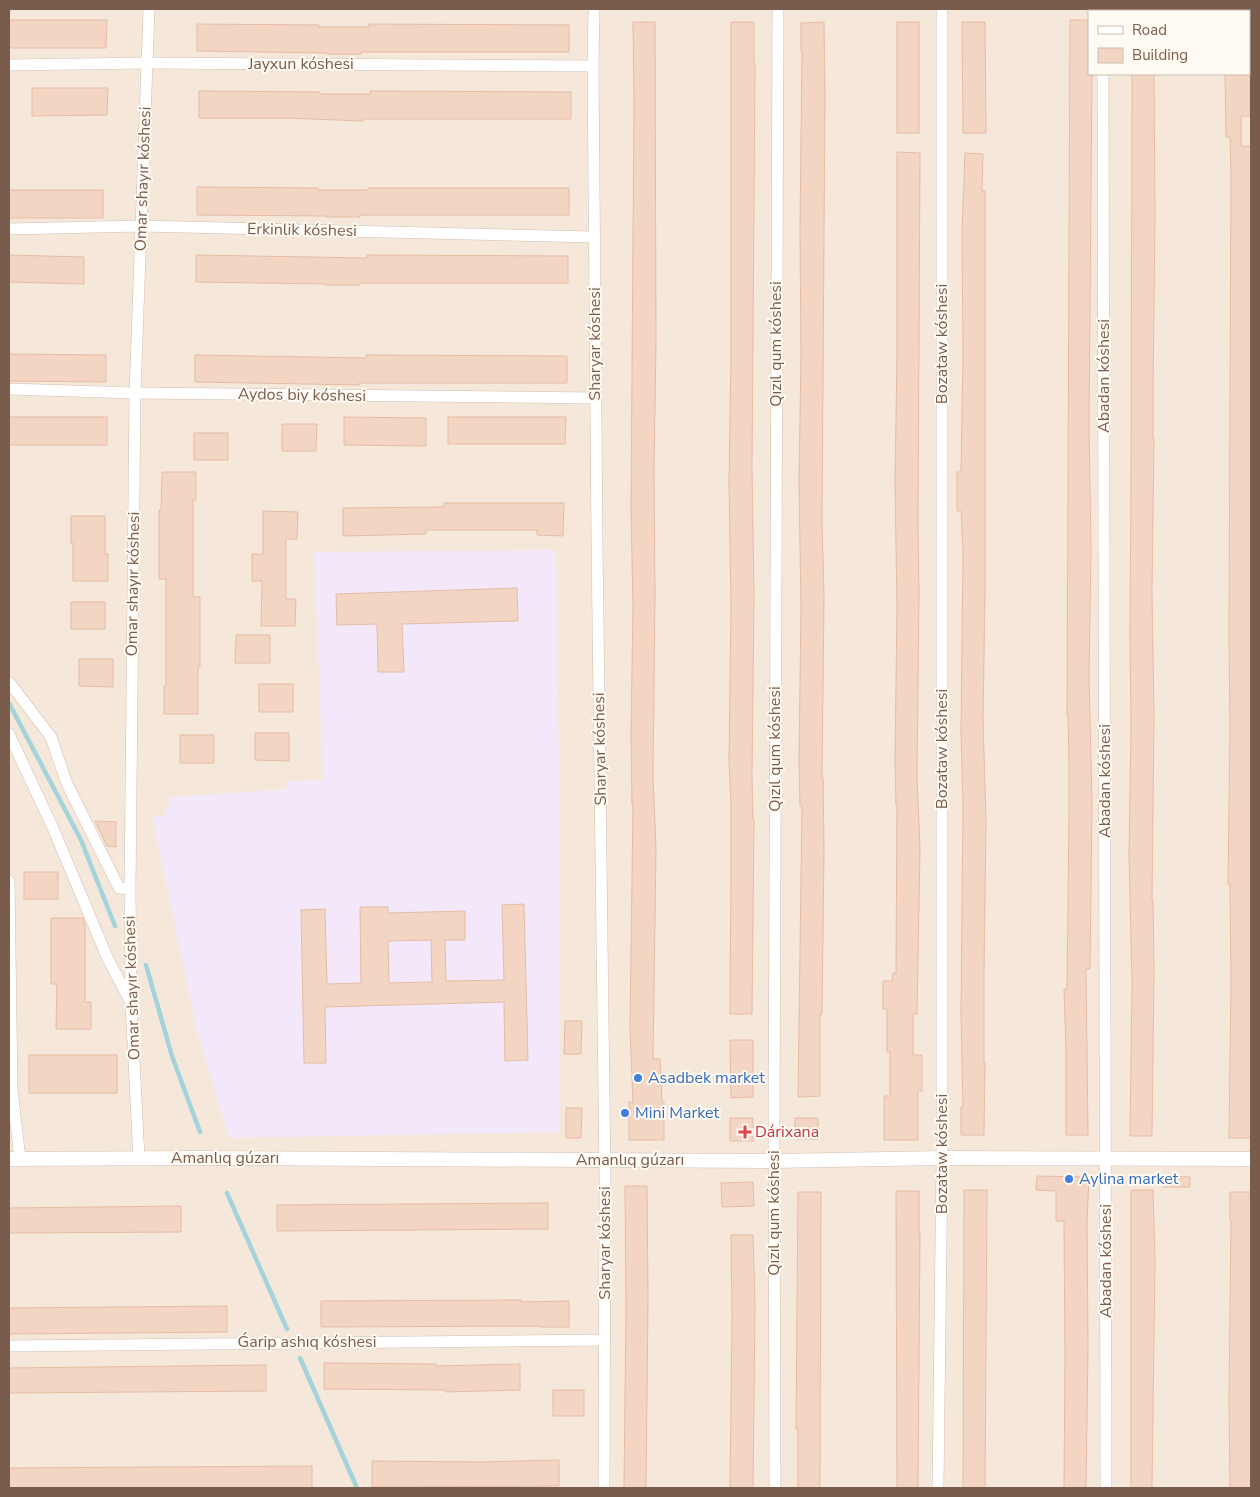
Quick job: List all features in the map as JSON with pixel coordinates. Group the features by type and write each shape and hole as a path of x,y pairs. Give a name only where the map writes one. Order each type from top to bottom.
{"street":[{"name":"Omar shayır kóshesi","path":"140,1158 131,1003 130,889 135,393 149,9"},
{"name":"Sharyar kóshesi","path":"594,9 594,237 604,1160 604,1488"},
{"name":"Qızıl qum kóshesi","path":"775,1488 774,1162 778,9"},
{"name":"Bozataw kóshesi","path":"938,1488 942,1158 942,9"},
{"name":"Jayxun kóshesi","path":"9,65 147,63 593,66"},
{"name":"Abadan kóshesi","path":"1103,75 1106,1488"},
{"name":"Erkinlik kóshesi","path":"9,229 141,226 594,237"},
{"name":"Aydos biy kóshesi","path":"9,389 135,393 596,398"},
{"path":"9,682 51,737 67,784 119,888 130,889"},
{"path":"9,734 53,828 107,957 131,1003"},
{"path":"9,881 14,1159"},
{"name":"Amanlıq gúzarı","path":"14,1159 774,1162 942,1158 1251,1159"},
{"name":"Ǵarip ashıq kóshesi","path":"9,1346 605,1340"}],"shaded area":[{"path":"9,9 1251,9 1251,1488 9,1488"},
{"path":"556,550 559,771 559,1132 229,1138 197,1031 152,816 163,816 171,797 286,789 288,781 323,780 314,552"}],"building":[{"path":"9,20 107,20 106,48 9,48"},
{"path":"1070,20 1088,20 1088,75 1092,75 1089,676 1092,803 1090,969 1086,969 1088,1135 1066,1135 1064,989 1067,989 1069,815 1067,716"},
{"path":"633,22 655,22 656,343 653,777 656,848 653,1059 660,1059 662,1102 664,1102 664,1140 629,1140 629,1102 633,1102 630,1028 633,805 631,733 633,607 631,510"},
{"path":"731,22 754,22 755,64 752,469 754,594 752,777 754,819 752,1014 730,1014 731,805 729,761 731,607 729,482"},
{"path":"824,22 822,524 824,595 822,778 824,848 822,1014 820,1014 820,1096 798,1097 802,806 800,806 799,761 801,607 799,482 801,23"},
{"path":"897,22 919,22 919,133 897,133"},
{"path":"962,22 985,22 986,133 963,133"},
{"path":"197,24 319,25 319,27 369,27 369,24 569,25 569,52 361,52 361,54 327,54 197,51"},
{"path":"1132,75 1154,75 1155,215 1152,592 1154,717 1152,900 1154,970 1152,1136 1130,1136 1132,982 1129,855"},
{"path":"1225,75 1250,75 1250,116 1241,116 1241,146 1251,146 1251,1138 1229,1138 1231,984 1230,884 1228,884 1231,174 1230,137 1226,137"},
{"path":"32,88 108,88 107,115 32,116"},
{"path":"199,91 320,92 320,94 370,94 370,91 571,92 571,119 363,119 363,121 286,118 199,118"},
{"path":"897,152 920,153 917,777 920,848 917,1014 913,1014 913,1055 922,1055 922,1091 918,1091 918,1140 884,1140 884,1096 890,1096 890,1052 887,1052 887,1009 883,1009 883,981 892,981 893,973 896,973 897,805 895,761 897,607 895,482"},
{"path":"965,153 983,154 982,191 985,191 985,594 983,720 986,819 984,1135 961,1135 961,1107 963,1107 961,1014 963,805 961,733 963,552 961,511 957,511 957,472 961,472 963,356 962,231"},
{"path":"197,187 318,188 318,190 368,190 368,188 569,188 569,215 360,215 360,217 326,217 197,215"},
{"path":"9,190 103,190 103,218 9,218"},
{"path":"9,255 84,257 84,284 9,282"},
{"path":"196,255 367,258 367,255 568,256 568,283 360,283 360,285 326,285 196,282"},
{"path":"9,354 106,355 106,382 9,381"},
{"path":"195,355 366,358 366,355 567,356 567,383 359,383 359,385 195,382"},
{"path":"9,417 107,417 107,445 9,445"},
{"path":"344,417 426,418 426,446 344,445"},
{"path":"448,417 566,417 565,444 448,444"},
{"path":"282,424 317,424 316,451 282,451"},
{"path":"194,433 228,433 228,460 194,460"},
{"path":"162,472 196,472 196,500 193,500 193,597 200,597 198,714 164,714 164,686 166,686 166,579 159,579 159,510 161,510"},
{"path":"444,503 564,503 563,536 537,535 537,530 426,530 426,534 343,536 343,508 444,507"},
{"path":"263,511 298,512 297,539 286,539 286,599 296,599 295,626 261,626 262,581 252,581 252,554 263,554"},
{"path":"71,516 105,516 105,554 108,554 108,581 73,581"},
{"path":"517,588 518,621 402,624 404,672 378,672 377,624 337,625 336,594"},
{"path":"71,602 105,602 105,629 71,629"},
{"path":"236,635 270,635 270,663 235,663"},
{"path":"79,659 113,659 113,687 79,686"},
{"path":"259,684 293,684 293,712 259,712"},
{"path":"255,733 289,733 289,761 255,760"},
{"path":"180,735 214,735 214,763 180,763"},
{"path":"95,821 116,822 116,847 107,846"},
{"path":"24,872 58,872 58,899 24,899"},
{"path":"524,904 528,1060 505,1061 504,1002 325,1007 326,1063 304,1063 301,910 325,909 327,984 361,983 360,907 388,907 388,913 465,911 465,940 445,940 446,981 504,980 502,905","holes":["431,940 432,982 389,983 388,941"]},
{"path":"51,918 83,918 85,925 85,1002 91,1002 91,1029 56,1029 57,984 51,984"},
{"path":"565,1021 582,1021 581,1054 564,1054"},
{"path":"730,1040 753,1040 753,1097 731,1098"},
{"path":"29,1055 117,1055 117,1093 29,1093"},
{"path":"566,1108 582,1108 581,1138 566,1138"},
{"path":"730,1118 753,1118 753,1141 730,1141"},
{"path":"795,1118 818,1118 818,1139 795,1139"},
{"path":"1037,1176 1089,1177 1087,1222 1086,1488 1064,1488 1064,1221 1056,1221 1056,1191 1036,1190"},
{"path":"1164,1176 1190,1177 1190,1187 1163,1187"},
{"path":"753,1182 754,1206 722,1207 721,1183"},
{"path":"625,1186 647,1186 646,1488 624,1488"},
{"path":"964,1190 987,1190 985,1488 963,1488"},
{"path":"1131,1190 1153,1190 1155,1260 1152,1488 1131,1488"},
{"path":"896,1191 919,1191 918,1488 897,1488"},
{"path":"798,1192 821,1192 820,1488 798,1488 798,1429 796,1429"},
{"path":"1230,1192 1251,1192 1251,1488 1230,1488"},
{"path":"548,1203 548,1229 277,1231 277,1205"},
{"path":"181,1206 181,1232 9,1233 9,1208"},
{"path":"731,1235 753,1235 755,1305 753,1488 730,1488"},
{"path":"521,1300 521,1302 569,1301 569,1327 321,1327 321,1301"},
{"path":"227,1306 227,1332 9,1334 9,1308"},
{"path":"324,1363 436,1364 436,1366 520,1364 520,1390 446,1392 446,1390 324,1389"},
{"path":"266,1365 266,1391 9,1393 9,1368"},
{"path":"553,1390 584,1390 584,1416 553,1416"},
{"path":"559,1460 559,1486 372,1487 372,1461 482,1462"},
{"path":"312,1466 312,1488 9,1488 9,1468"}],"waterway":[{"path":"9,703 81,840 115,926"},
{"path":"146,965 172,1056 200,1132"},
{"path":"227,1193 287,1329"},
{"path":"300,1358 357,1488"}],"place":[{"name":"Asadbek market","path":"638,1078"},
{"name":"Mini Market","path":"625,1113"},
{"name":"Dárixana","path":"745,1132"},
{"name":"Aylina market","path":"1069,1179"}]}
